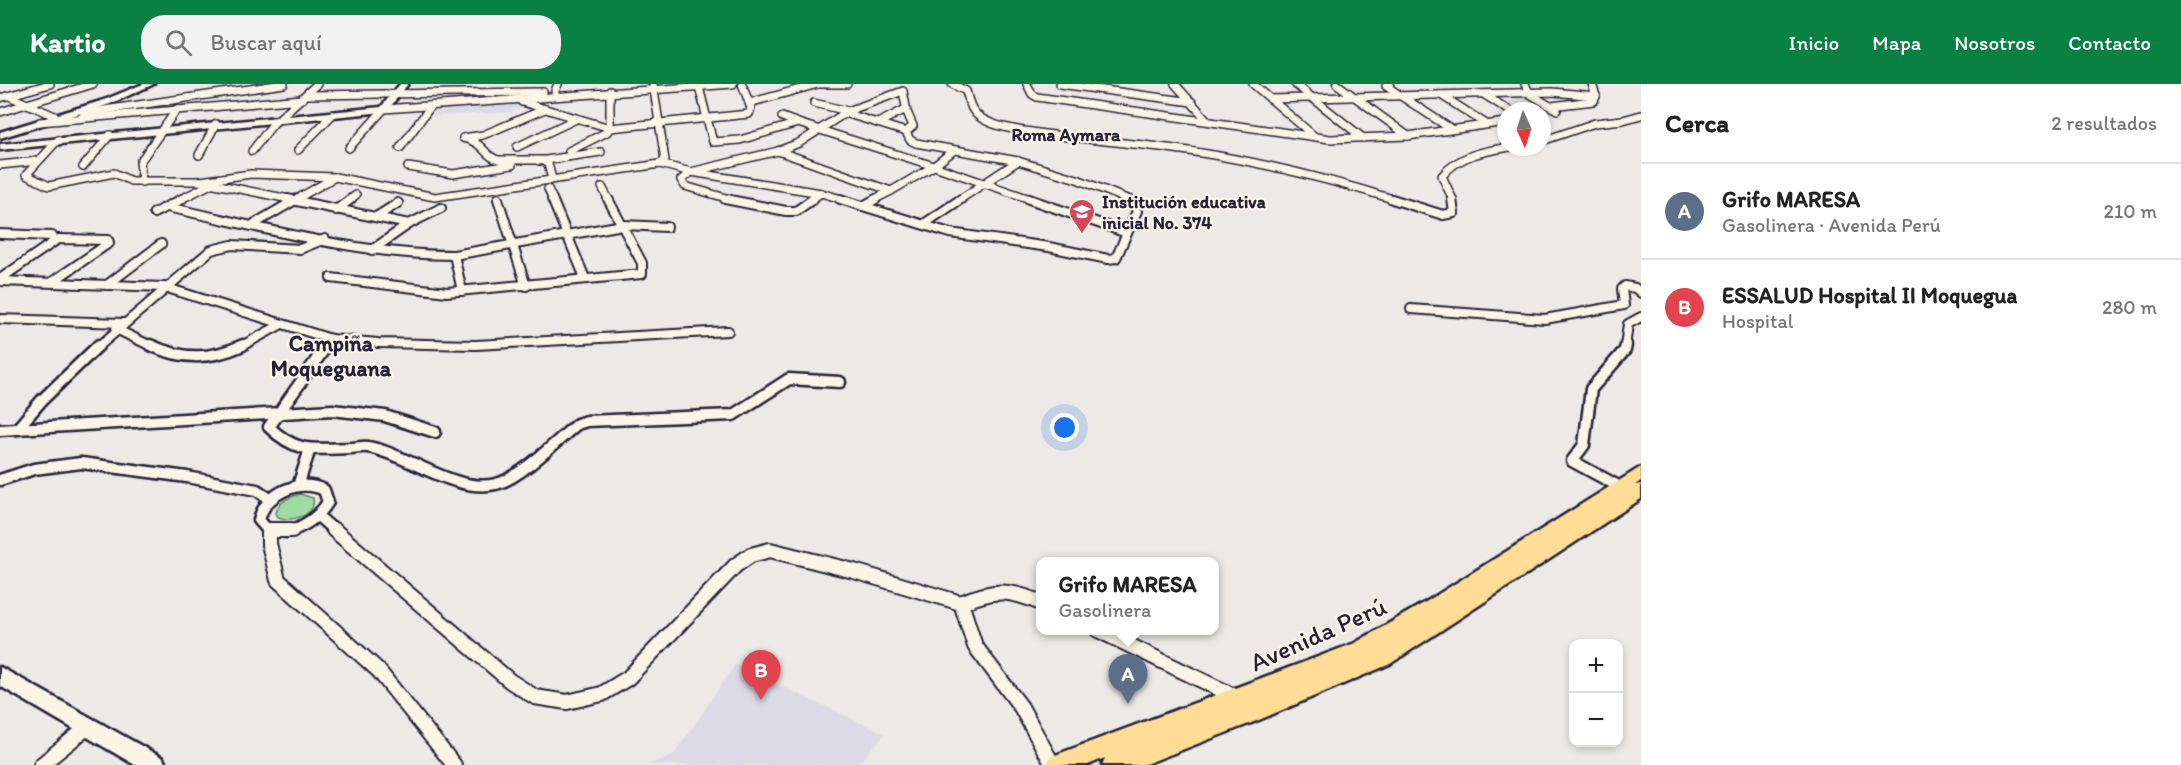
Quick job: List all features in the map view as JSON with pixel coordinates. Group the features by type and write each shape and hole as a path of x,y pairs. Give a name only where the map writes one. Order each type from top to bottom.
{"main road":[{"name":"Avenida Perú","path":"1114,765 1245,706 1363,649 1431,609 1641,473"},
{"name":"Avenida Perú","path":"1056,765 1245,706 1382,658 1641,490"}],"street":[{"path":"0,98 50,84"},
{"path":"0,112 93,84"},
{"path":"0,135 128,95 150,84"},
{"path":"9,96 62,116 284,84"},
{"path":"252,151 260,139 317,84"},
{"path":"349,148 404,84"},
{"path":"555,92 558,84"},
{"path":"0,147 384,109 654,87 733,84"},
{"path":"502,92 513,100 610,128 749,114 751,112 749,103 742,84"},
{"path":"749,103 815,84 847,84"},
{"path":"890,84 903,91 906,103 904,110 913,126 906,132"},
{"path":"952,84 966,92 971,108 980,118 1008,128 1087,140 1161,147 1261,165 1371,192 1443,215 1454,213 1455,210 1442,176 1447,169 1476,154 1497,150"},
{"path":"1027,84 1032,94 1037,97 1314,136 1363,138 1408,136 1497,123"},
{"path":"1037,84 1037,97"},
{"path":"1060,84 1108,87 1192,102"},
{"path":"1175,84 1208,121"},
{"path":"1253,84 1314,136"},
{"path":"1295,84 1363,138"},
{"path":"1337,84 1408,136"},
{"path":"1390,84 1386,86 1451,129"},
{"path":"1525,84 1530,94 1554,108 1594,101 1596,96 1592,84"},
{"path":"1548,84 1552,92"},
{"path":"654,87 665,160 660,164"},
{"path":"699,87 713,142 740,141 798,123"},
{"path":"1100,106 1108,87"},
{"path":"1444,87 1455,94"},
{"path":"0,94 30,90"},
{"path":"821,193 796,211 765,208 721,198 685,186 681,180 691,172 778,151 800,143 846,112 903,91"},
{"path":"40,122 176,111 304,97 610,92"},
{"path":"569,151 607,132 610,128 610,92"},
{"path":"1270,99 1552,92 1596,96"},
{"path":"1441,94 1486,124"},
{"path":"1483,94 1497,103"},
{"path":"142,182 140,162 184,98"},
{"path":"58,140 26,176 49,186 114,173 131,181 142,182 200,181 251,174 335,177 435,197 660,164 691,172 821,193 950,233 1049,247 1108,259 1116,258 1137,211 1133,202 1077,179 1018,161 916,143 910,140 906,132 814,103"},
{"path":"400,148 431,106"},
{"path":"545,109 483,135 463,138 477,141 491,158 498,160 542,160 548,164 552,179"},
{"path":"878,123 904,110"},
{"path":"298,150 332,115"},
{"path":"1551,138 1594,123 1623,120 1641,115"},
{"path":"782,117 934,166 1127,233"},
{"path":"518,147 576,119"},
{"path":"199,155 216,124"},
{"path":"82,167 110,135"},
{"path":"778,151 891,191"},
{"path":"863,206 934,166 953,151"},
{"path":"408,167 453,174 601,152"},
{"path":"0,165 38,161"},
{"path":"924,224 1018,161"},
{"path":"254,224 335,177"},
{"path":"200,181 409,224"},
{"path":"154,213 211,184"},
{"path":"331,278 403,288 462,291 642,274 642,263 602,187"},
{"path":"548,189 569,234 585,278"},
{"path":"336,210 357,195"},
{"path":"498,198 526,286"},
{"path":"376,217 398,202"},
{"path":"167,207 372,250 426,255 454,255 623,225 667,227"},
{"path":"372,250 409,224 441,208"},
{"path":"0,240 4,234 52,236"},
{"path":"0,280 58,239 109,242 51,282"},
{"path":"17,429 42,400 119,326 211,250 240,245 300,249 325,239"},
{"path":"107,285 161,244"},
{"path":"454,255 462,291"},
{"path":"0,280 164,287 331,339 476,345 728,331"},
{"path":"1411,309 1545,319 1579,311 1624,305 1623,287 1630,286 1641,293"},
{"path":"1620,487 1572,461 1584,445 1591,389 1625,350 1628,324 1641,317"},
{"path":"0,319 119,326 172,354 218,356 246,345 280,325"},
{"path":"331,339 269,427 280,439 309,452 369,447 419,468 477,485 496,485 504,481 577,424 587,421 733,414 746,409 783,381 798,378 840,382"},
{"path":"0,430 332,410 401,418 435,432"},
{"path":"298,486 309,452"},
{"path":"0,480 34,469 81,463 222,483 256,490 270,499"},
{"path":"298,486 318,487 328,495 325,509 319,517 294,530 279,532 262,526 259,520 260,513 270,499 298,486"},
{"path":"319,517 510,681 535,697 567,702 602,694 628,678 736,565 751,555 770,550 854,571 961,603 981,594 1001,591 1018,592 1036,601"},
{"path":"269,530 269,544 278,580 378,670 454,765"},
{"path":"961,603 975,646 1021,707 1056,765"},
{"path":"1108,635 1245,706"},
{"path":"0,676 155,765"},
{"path":"41,765 89,726"}],"shaded area":[{"path":"519,102 527,105 511,112 432,116 438,106"},
{"path":"735,665 885,734 857,765 649,765 674,754"}],"green space":[{"path":"300,494 313,498 311,509 296,518 278,517 276,514 281,503"}],"place":[{"name":"Institución educativa inicial No. 374","path":"1082,235"},
{"name":"ESSALUD Hospital II Moquegua","path":"761,700"},
{"name":"Grifo MARESA","path":"1128,704"}],"district":[{"name":"Roma Aymara","path":"1066,135"},
{"name":"Campiña Moqueguana","path":"331,356"}]}
